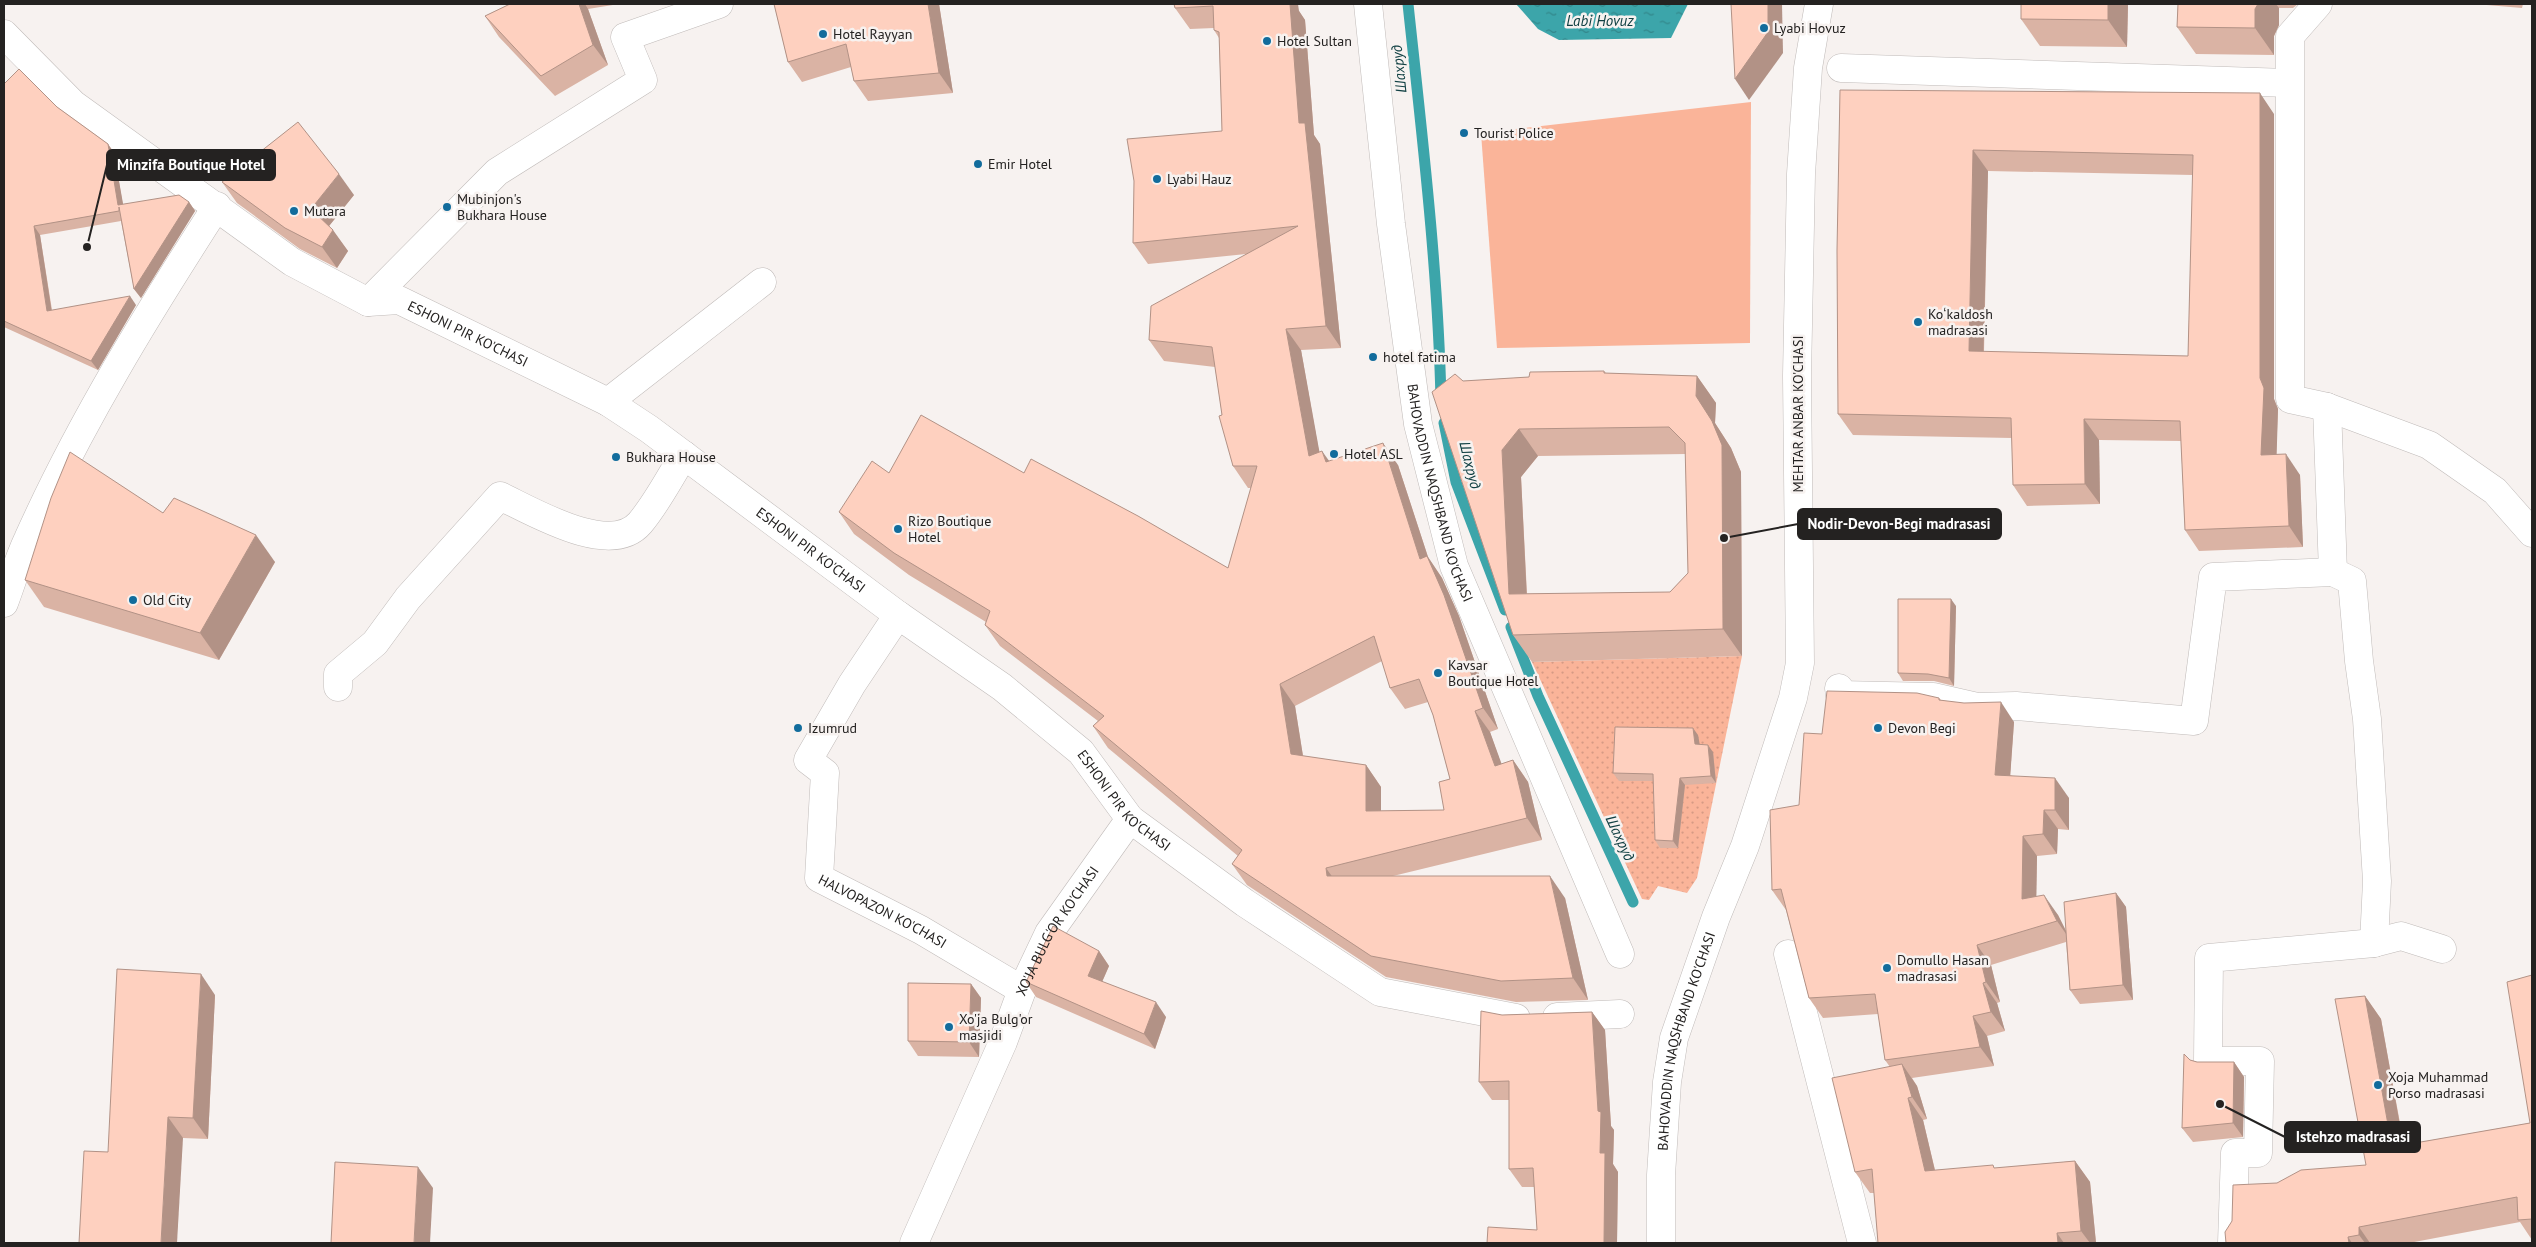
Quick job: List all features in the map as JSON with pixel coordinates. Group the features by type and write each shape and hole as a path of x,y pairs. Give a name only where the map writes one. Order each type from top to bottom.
{"street":[{"path":"4,34 73,104 292,262 368,302 497,172 643,80 625,36 719,4"},
{"name":"BAHOVADDIN NAQSHBAND KO'CHASI","path":"1368,4 1385,175 1418,424 1454,566 1620,954"},
{"name":"MEHTAR ANBAR KO'CHASI","path":"1745,846 1793,698 1800,663 1797,376 1801,174 1808,68 1819,4"},
{"path":"2318,4 2290,36 2290,399 2327,407 2429,444 2495,491 2532,533"},
{"path":"1841,68 2289,83"},
{"path":"4,603 27,541 66,459 163,289 216,206"},
{"path":"608,402 762,282"},
{"name":"ESHONI PIR KO'CHASI","path":"368,302 400,300 608,402 684,455 898,614 1002,687 1081,752 1130,819 1245,903 1380,992 1515,1018 1620,1014"},
{"path":"2327,407 2333,572"},
{"path":"338,687 338,674 375,643 413,592 500,496 575,530 602,536 621,534 639,525 684,455"},
{"path":"1839,688 1840,695 1933,697 1977,707 2016,706 2194,721 2213,577 2333,572 2352,582 2367,719 2377,881 2374,943"},
{"name":"HALVOPAZON KO'CHASI","path":"898,614 852,684 808,760 825,773 819,878 921,930 1022,990"},
{"name":"XO'JA BULG'OR KO'CHASI","path":"914,1243 1004,1042 1022,990 1049,933 1130,819"},
{"name":"BAHOVADDIN NAQSHBAND KO'CHASI","path":"1661,1243 1661,1175 1666,1091 1674,1038 1716,917 1745,846"},
{"path":"2232,1243 2235,1153 2258,1153 2260,1061 2208,1061 2209,958 2374,943 2401,936 2442,949"},
{"path":"1788,954 1862,1243"}],"shaded area":[{"path":"1751,102 1750,343 1497,348 1481,133"},
{"path":"1742,656 1697,878 1687,893 1658,886 1649,900 1642,899 1532,662"}],"water":[{"name":"Labi Hovuz","path":"1516,4 1688,4 1671,38 1559,40 1538,29"}],"building":[{"path":"510,4 579,4 593,45 541,76 485,16"},
{"path":"774,4 928,4 939,73 854,81 846,44 788,62"},
{"path":"1174,4 1290,4 1299,123 1305,123 1326,326 1286,329 1309,456 1322,451 1326,462 1383,443 1420,559 1427,556 1444,595 1483,708 1475,711 1495,766 1513,760 1527,818 1326,868 1327,876 1550,876 1573,978 1501,981 1371,956 1232,864 1242,850 1093,726 1104,716 985,625 990,611 894,553 839,512 872,461 889,473 921,415 1024,473 1031,459 1138,516 1228,568 1257,466 1233,466 1219,416 1222,415 1212,347 1149,340 1151,306 1298,226 1133,243 1134,181 1127,139 1222,131 1219,32 1214,30 1213,6 1175,8","holes":["1374,636 1390,688 1419,679 1433,715 1450,779 1439,782 1444,810 1366,811 1366,765 1291,754 1280,684"]},
{"path":"1731,4 1768,4 1768,32 1735,79"},
{"path":"2021,4 2108,4 2108,20 2021,19"},
{"path":"2178,4 2258,4 2255,9 2255,28 2177,27"},
{"path":"19,69 57,107 108,144 118,205 179,195 189,202 134,289 119,207 119,211 34,226 47,311 130,296 91,361 4,321 4,84"},
{"name":"Koʻkaldosh madrasasi","path":"1840,90 2260,93 2260,378 2264,388 2261,455 2286,454 2289,526 2185,530 2180,421 2084,419 2085,484 2013,485 2011,418 1838,414 1837,250","holes":["1973,150 2193,155 2188,356 1969,351"]},
{"path":"298,122 339,174 311,209 333,230 322,247 285,228 222,182"},
{"path":"1604,371 1604,373 1697,376 1696,396 1712,421 1722,445 1723,629 1513,635 1432,392 1455,374 1463,381 1529,377 1530,372","holes":["1669,427 1685,443 1688,573 1670,592 1509,594 1502,450 1519,429"]},
{"path":"70,452 163,513 174,498 256,535 200,633 25,580 51,498"},
{"path":"1898,599 1951,599 1949,678 1928,674 1898,673"},
{"path":"1827,691 1917,693 1939,698 1939,700 1964,703 2001,702 1995,775 2055,778 2055,810 2044,810 2043,834 2023,836 2022,899 2044,895 2057,921 1977,945 1986,982 1983,983 1991,1012 1973,1016 1980,1047 1885,1060 1875,994 1809,998 1781,889 1772,890 1770,810 1799,805 1804,733 1822,734"},
{"path":"1615,727 1693,728 1695,744 1708,745 1711,776 1680,778 1673,841 1655,840 1653,774 1613,773"},
{"path":"2116,893 2123,985 2070,990 2064,902"},
{"path":"1053,926 1099,951 1088,976 1156,1002 1144,1034 1026,982"},
{"path":"117,969 201,974 193,1118 168,1117 161,1243 79,1243 84,1151 108,1152"},
{"path":"2532,975 2532,1219 2518,1220 2517,1197 2359,1227 2359,1235 2348,1237 2349,1243 2226,1243 2225,1232 2232,1221 2233,1185 2277,1183 2301,1170 2366,1165 2335,999 2365,996 2392,1147 2530,1123 2507,982"},
{"name":"Xo'ja Bulg'or masjidi","path":"908,983 971,984 969,1042 908,1041"},
{"path":"1481,1011 1502,1015 1592,1012 1598,1111 1601,1112 1600,1153 1605,1153 1604,1243 1487,1243 1488,1227 1537,1230 1533,1168 1509,1169 1509,1081 1479,1082"},
{"path":"2184,1054 2190,1060 2197,1062 2234,1062 2233,1123 2182,1128"},
{"path":"1902,1064 1912,1097 1908,1098 1925,1171 1993,1165 1994,1168 2075,1161 2081,1231 2057,1233 2058,1243 1878,1243 1872,1169 1855,1172 1832,1078"},
{"path":"335,1162 418,1167 414,1243 331,1243"}],"waterway":[{"name":"Шахруд","path":"1408,4 1433,251 1441,400"},
{"name":"Шахруд","path":"1444,423 1456,482 1505,610"},
{"name":"Шахруд","path":"1511,627 1538,696 1633,902"}],"place":[{"name":"Lyabi Hovuz","path":"1764,28"},
{"name":"Hotel Rayyan","path":"823,34"},
{"name":"Hotel Sultan","path":"1267,41"},
{"name":"Tourist Police","path":"1464,133"},
{"name":"Emir Hotel","path":"978,164"},
{"name":"Lyabi Hauz","path":"1157,179"},
{"name":"Mubinjon's Bukhara House","path":"447,207"},
{"name":"Mutara","path":"294,211"},
{"name":"Minzifa Boutique Hotel","path":"87,247"},
{"name":"Koʻkaldosh madrasasi","path":"1918,322"},
{"name":"hotel fatima","path":"1373,357"},
{"name":"Hotel ASL","path":"1334,454"},
{"name":"Bukhara House","path":"616,457"},
{"name":"Rizo Boutique Hotel","path":"898,529"},
{"name":"Nodir-Devon-Begi madrasasi","path":"1724,538"},
{"name":"Old City","path":"133,600"},
{"name":"Kavsar Boutique Hotel","path":"1438,673"},
{"name":"Izumrud","path":"798,728"},
{"name":"Devon Begi","path":"1878,728"},
{"name":"Domullo Hasan madrasasi","path":"1887,968"},
{"name":"Xo'ja Bulg'or masjidi","path":"949,1027"},
{"name":"Xoja Muhammad Porso madrasasi","path":"2378,1085"},
{"name":"Istehzo madrasasi","path":"2220,1104"}]}
